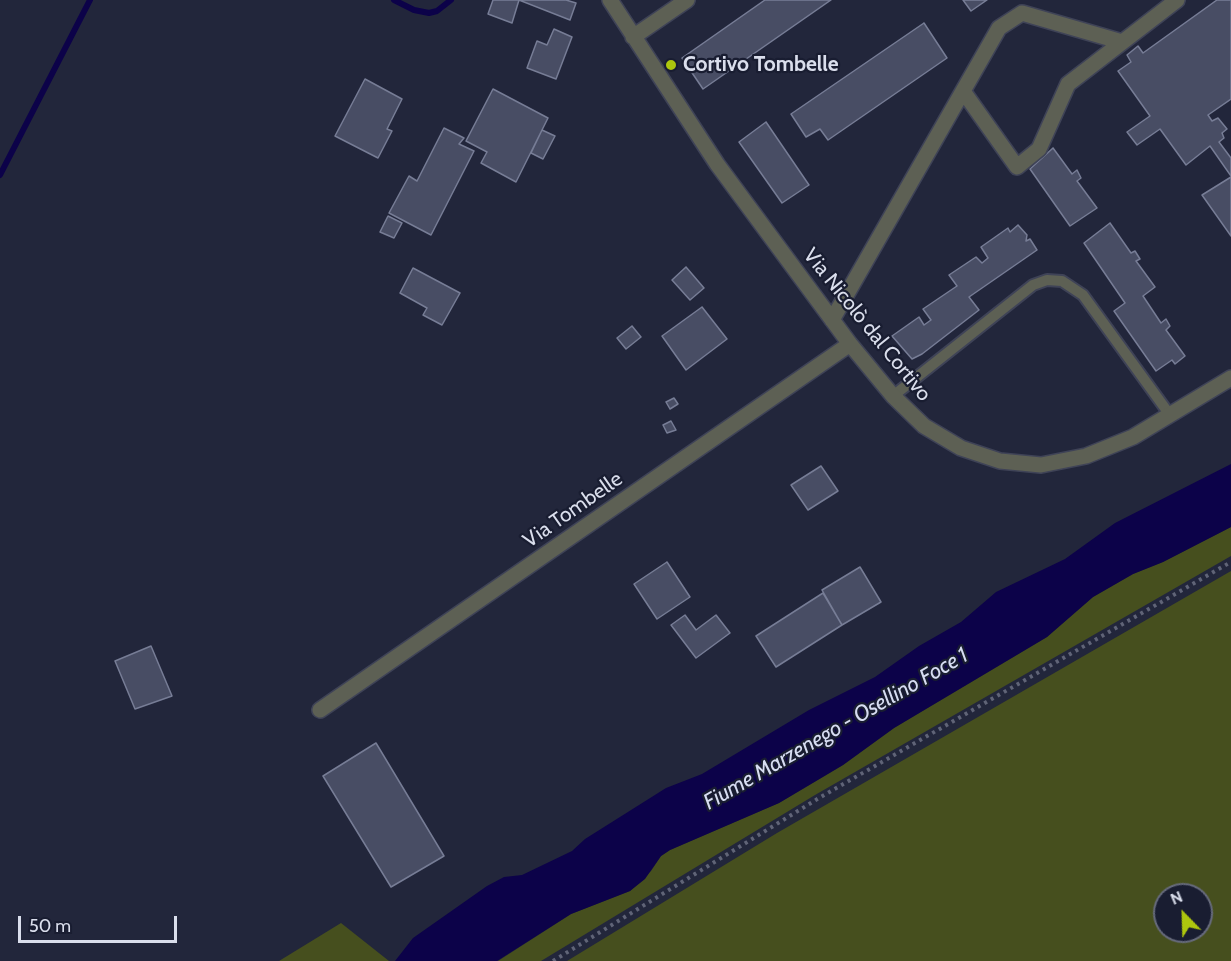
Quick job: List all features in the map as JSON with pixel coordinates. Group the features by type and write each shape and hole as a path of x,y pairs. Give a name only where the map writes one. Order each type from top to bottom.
{"street":[{"name":"Via Nicolò dal Cortivo","path":"610,0 736,191 850,344 893,396 924,426 961,448 1000,461 1041,465 1086,456 1133,437 1231,378"},
{"path":"633,37 687,0"},
{"path":"963,91 1017,167 1039,149 1068,84 1177,0"},
{"path":"832,320 999,28 1022,13 1122,42"},
{"name":"Via Tombelle","path":"320,710 850,344"}],"lane":[{"path":"893,396 1033,285 1047,280 1062,281 1083,295 1170,415"}],"path":[{"path":"553,961 819,798 1231,562"}],"green space":[{"path":"1231,527 1231,556 815,795 541,961 498,961 571,914 630,891 651,871 661,856 670,850 779,803 843,765 894,728 1047,637 1093,597 1133,574 1163,562"},
{"path":"1231,571 1231,961 567,961 777,833"},
{"path":"341,923 389,961 279,961"}],"water":[{"name":"Fiume Marzenego - Osellino Foce 1","path":"1231,464 1231,527 1163,562 1133,574 1093,597 1047,637 894,728 843,765 779,803 670,850 661,856 645,879 630,891 571,914 497,961 395,961 413,938 487,886 504,877 522,875 572,851 585,839 666,788 702,774 809,710 875,677 919,646 961,622 996,592 1065,559 1115,523"}],"building":[{"path":"493,0 519,0 512,23 488,14"},
{"path":"519,0 566,0 576,3 570,20"},
{"path":"765,0 831,0 703,89 682,58"},
{"path":"963,0 987,0 971,11"},
{"path":"1217,0 1231,0 1231,99 1208,115 1212,121 1218,118 1227,129 1222,133 1224,138 1219,142 1231,158 1231,176 1210,146 1186,165 1160,129 1137,145 1127,132 1150,116 1118,71 1131,62 1127,55 1138,46 1143,53"},
{"path":"924,23 947,58 828,140 820,129 806,137 791,114"},
{"path":"554,29 572,37 556,79 527,68 537,41 547,45"},
{"path":"365,79 402,99 387,129 392,131 378,158 335,136"},
{"path":"493,89 548,118 516,182 481,163 487,152 466,141"},
{"path":"766,122 809,185 782,203 739,142"},
{"path":"444,128 464,138 459,144 474,151 431,235 389,213 409,176 417,181"},
{"path":"542,130 555,136 543,159 531,153"},
{"path":"1053,148 1072,174 1077,170 1081,178 1077,181 1097,208 1070,226 1030,169"},
{"path":"1231,177 1231,236 1202,195"},
{"path":"388,216 402,223 394,238 380,232"},
{"path":"1110,223 1131,253 1135,251 1140,259 1136,261 1155,287 1143,296 1161,323 1166,319 1170,326 1166,330 1185,356 1175,364 1172,360 1156,371 1114,311 1125,303 1084,243"},
{"path":"1018,225 1027,235 1026,241 1030,239 1037,250 969,297 979,310 922,354 912,359 892,336 919,317 924,325 931,320 923,309 957,286 949,275 976,257 982,263 988,258 981,247 1008,228 1010,232"},
{"path":"686,267 704,288 690,300 672,280"},
{"path":"413,268 460,293 442,325 423,315 427,308 400,293"},
{"path":"702,307 727,339 686,370 662,336"},
{"path":"632,326 641,337 626,349 617,338"},
{"path":"674,398 678,404 670,409 666,402"},
{"path":"671,421 676,430 667,433 663,425"},
{"path":"821,466 838,491 808,510 791,485"},
{"path":"667,562 690,597 657,619 634,584"},
{"path":"860,567 881,602 842,625 822,590"},
{"path":"823,593 842,625 776,667 756,636"},
{"path":"685,615 696,630 716,615 730,633 696,658 671,625"},
{"path":"151,646 172,696 135,709 115,661"},
{"path":"376,743 444,856 391,887 323,776"}],"waterway":[{"path":"0,175 90,0"},
{"path":"394,0 414,10 429,13 437,11 451,0"}],"place":[{"name":"Cortivo Tombelle","path":"671,65"}]}
